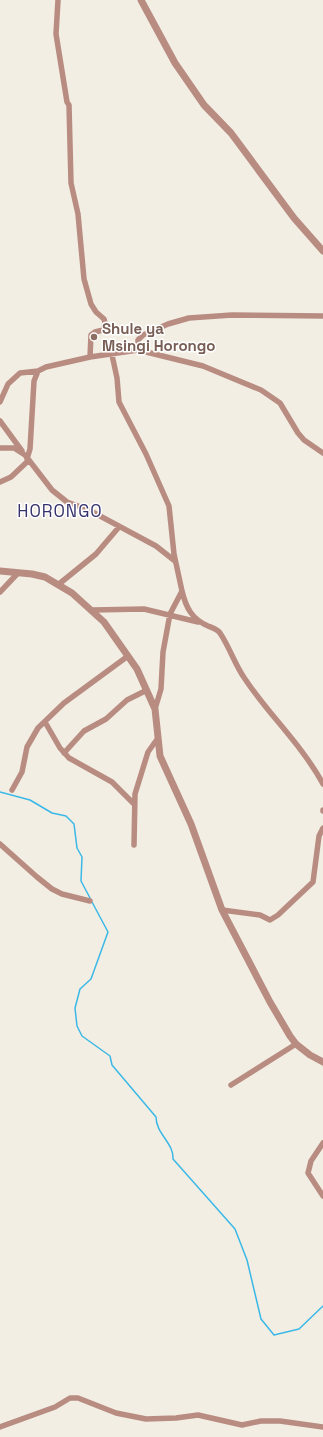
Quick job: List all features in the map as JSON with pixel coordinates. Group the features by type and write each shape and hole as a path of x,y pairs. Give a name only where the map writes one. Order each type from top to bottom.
{"street":[{"path":"58,0 56,34 67,102 69,105 71,183 78,214 84,279 91,304 96,312 104,319 105,323 103,330 95,332 91,335 90,357"},
{"path":"141,0 175,63 204,105 231,133 294,218 323,251"},
{"path":"138,350 138,340 143,335 168,324 189,318 224,315 323,316"},
{"path":"0,402 8,384 16,375 38,371 46,366 90,357 138,350 203,366 261,390 280,403 298,433 304,440 323,453"},
{"path":"112,355 117,378 119,402 146,454 169,506 175,561 180,576 182,591 188,610 200,622"},
{"path":"0,482 10,478 27,458 30,449 34,381 38,371"},
{"path":"0,421 27,458 58,496 67,502 89,510 156,546 175,561"},
{"path":"0,448 14,448 27,458"},
{"path":"59,584 96,554 119,527"},
{"path":"0,571 45,577 59,584 92,610 104,622 137,669 155,709 160,756 191,824 222,910 270,1002 296,1044 323,1062"},
{"path":"0,592 18,573"},
{"path":"155,709 161,689 163,652 170,614 182,591"},
{"path":"92,610 144,609 200,622 220,632 244,678 269,711 289,733 323,784"},
{"path":"12,790 22,772 26,747 45,722 64,703 128,656"},
{"path":"64,753 84,731 106,719 127,700 147,690"},
{"path":"45,722 64,753 75,762 112,782 134,804"},
{"path":"134,845 135,794 148,752 158,738"},
{"path":"222,910 260,915 270,920 278,915 313,882 319,836 323,828"},
{"path":"0,844 52,889 62,894 90,901"},
{"path":"231,1085 296,1044"},
{"path":"323,1143 311,1161 308,1173 323,1196"},
{"path":"0,1427 55,1407 70,1398 78,1398 116,1413 146,1419 198,1415 242,1425 261,1420 323,1427"}],"waterway":[{"path":"0,792 30,800 52,813 66,816 74,824 77,848 82,857 81,881 90,898"},
{"path":"92,902 108,932 91,979 80,989 75,1008 77,1026 82,1036 110,1056 112,1065 156,1117 159,1128 171,1148 173,1159 235,1229 247,1260 261,1319 274,1335 299,1329 323,1306"}],"place":[{"name":"Shule ya Msingi Horongo","path":"94,337"}],"district":[{"name":"HORONGO","path":"60,511"}]}
